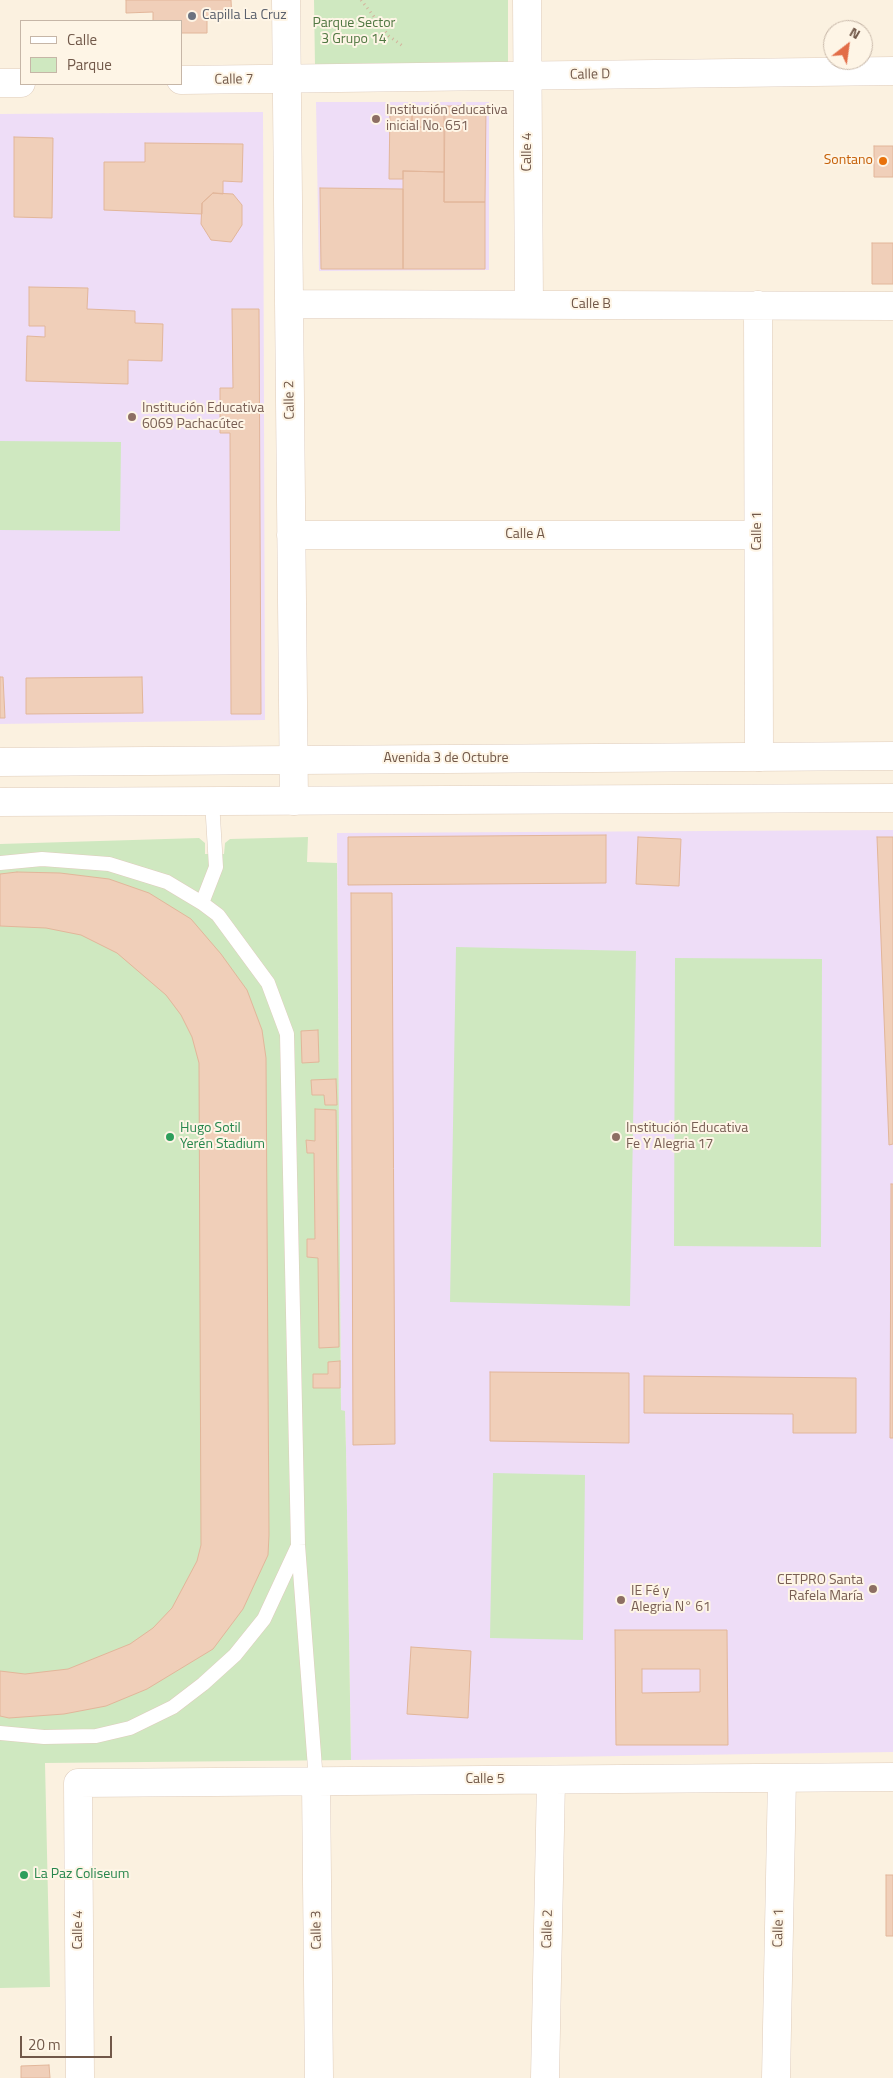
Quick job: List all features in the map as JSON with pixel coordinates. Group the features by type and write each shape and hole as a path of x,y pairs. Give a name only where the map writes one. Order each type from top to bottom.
{"street":[{"name":"Calle 2","path":"286,0 294,801"},
{"name":"Calle 4","path":"527,0 529,304"},
{"name":"Calle D","path":"287,79 893,71"},
{"name":"Calle 7","path":"182,80 287,79"},
{"path":"0,83 20,82"},
{"name":"Calle B","path":"289,304 893,306"},
{"name":"Calle 1","path":"758,305 759,757"},
{"name":"Calle A","path":"291,535 758,535"},
{"name":"Avenida 3 de Octubre","path":"0,762 893,756"},
{"path":"732,757 732,799"},
{"path":"0,802 893,798"},
{"name":"Calle 5","path":"78,1783 893,1777"},
{"name":"Calle 1","path":"776,2078 782,1778"},
{"name":"Calle 2","path":"545,2078 551,1780"},
{"name":"Calle 3","path":"316,1781 319,2078"},
{"name":"Calle 4","path":"78,1783 80,2078"}],"lane":[{"path":"202,903 216,867 212,801"},
{"path":"0,863 42,859 109,864 167,882 218,915 268,983 287,1034 298,1546 316,1781"},
{"path":"0,1733 44,1737 96,1736 130,1728 173,1706 203,1684 235,1655 264,1619 298,1546"}],"path":[{"path":"361,0 389,36 409,50"}],"shaded area":[{"path":"316,102 489,102 489,270 319,271"},
{"name":"Institución Educativa 6069 Pachacútec","path":"263,112 265,720 0,724 0,114"},
{"name":"Institución Educativa Fe Y Alegria 17","path":"893,830 893,1752 351,1760 345,1411 341,1411 337,833"}],"green space":[{"name":"Parque Sector 3 Grupo 14","path":"314,0 508,0 508,63 315,66"},
{"path":"0,441 121,442 120,531 0,530"},
{"name":"Hugo Sotil Yerén Stadium","path":"308,837 307,862 337,863 341,1410 345,1411 351,1760 45,1763 50,1987 0,1988 0,844 199,838 205,843 205,854 224,854 225,843 230,839"},
{"path":"456,947 636,951 630,1306 450,1302"},
{"path":"675,958 822,959 821,1247 674,1246"},
{"path":"493,1473 585,1475 583,1640 490,1638"}],"building":[{"name":"Capilla La Cruz","path":"126,0 231,0 232,19 207,19 207,33 182,33 182,20 153,20 153,12 126,13"},
{"path":"445,106 486,106 485,202 444,202"},
{"path":"390,108 412,108 412,127 444,127 444,172 403,171 403,179 389,179"},
{"path":"412,108 444,109 444,127 412,127"},
{"path":"14,137 53,138 52,218 14,217"},
{"path":"145,143 243,144 242,182 223,181 223,194 213,193 202,203 202,214 104,210 104,162 145,162"},
{"name":"Sontano","path":"874,146 893,146 893,177 874,177"},
{"path":"403,171 444,172 444,202 485,202 485,269 403,269"},
{"path":"320,188 403,189 403,269 321,269"},
{"path":"213,193 233,194 242,205 242,225 231,242 211,240 201,224 202,203"},
{"path":"872,243 893,243 893,284 872,284"},
{"path":"29,287 88,288 87,309 135,311 135,323 163,324 162,361 128,360 128,384 26,381 27,336 45,337 45,326 29,326"},
{"path":"232,309 259,309 261,714 231,714 230,433 220,433 220,388 233,388"},
{"path":"0,677 3,677 5,718 0,718"},
{"path":"142,677 143,713 26,714 26,678"},
{"path":"606,835 606,883 348,885 348,837"},
{"path":"638,837 681,839 679,886 636,884"},
{"path":"877,837 893,837 893,1144 889,1145"},
{"path":"17,872 60,873 109,879 149,893 191,919 221,954 247,990 262,1030 266,1058 269,1535 268,1555 243,1609 213,1649 147,1689 106,1706 64,1714 9,1718 0,1716 0,1671 25,1674 68,1669 130,1644 153,1628 172,1608 197,1561 201,1545 199,1063 192,1037 181,1015 166,995 117,953 81,935 46,928 0,926 0,874"},
{"path":"351,893 392,893 395,1444 353,1445"},
{"path":"318,1030 319,1062 302,1063 301,1031"},
{"path":"336,1079 337,1105 325,1105 324,1095 312,1095 311,1080"},
{"path":"315,1109 336,1110 339,1347 319,1348 318,1258 307,1257 307,1239 315,1239 314,1153 307,1153 306,1140 315,1141"},
{"path":"891,1184 893,1184 893,1438 890,1438"},
{"path":"340,1361 340,1388 313,1388 313,1374 328,1374 328,1362"},
{"path":"490,1372 629,1373 629,1443 490,1441"},
{"path":"644,1376 856,1378 856,1433 793,1433 793,1414 644,1413"},
{"path":"615,1630 727,1630 728,1745 616,1745","holes":["642,1669 700,1669 700,1692 642,1693"]},
{"path":"411,1647 471,1651 468,1718 407,1714"},
{"path":"886,1875 893,1875 893,1936 886,1936"},
{"path":"49,2065 50,2078 21,2078 21,2066"}],"place":[{"name":"Capilla La Cruz","path":"192,16"},
{"name":"Institución educativa inicial No. 651","path":"376,119"},
{"name":"Sontano","path":"883,161"},
{"name":"Institución Educativa 6069 Pachacútec","path":"132,417"},
{"name":"Hugo Sotil Yerén Stadium","path":"170,1137"},
{"name":"Institución Educativa Fe Y Alegria 17","path":"616,1137"},
{"name":"CETPRO Santa Rafela María","path":"873,1589"},
{"name":"IE Fé y Alegria N° 61","path":"621,1600"},
{"name":"La Paz Coliseum","path":"24,1875"}]}
